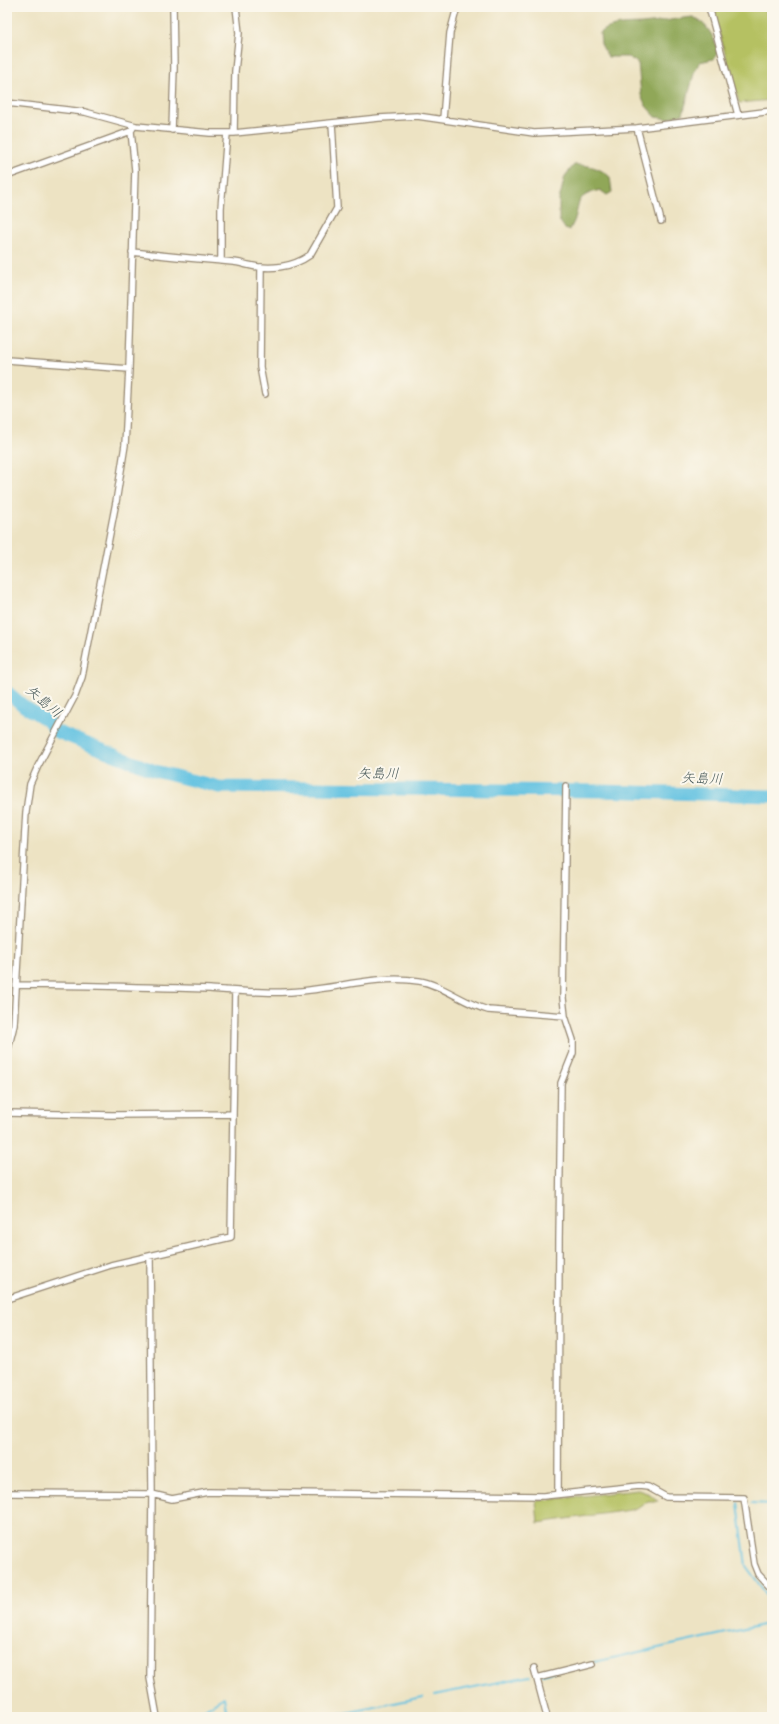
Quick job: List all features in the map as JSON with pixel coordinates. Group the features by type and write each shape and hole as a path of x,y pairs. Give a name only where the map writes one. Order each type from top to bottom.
{"street":[{"path":"172,130 174,68 173,7"},
{"path":"234,133 235,71 239,33 236,7"},
{"path":"442,119 450,33 457,7"},
{"path":"709,7 738,115"},
{"path":"7,103 85,112 133,128 227,133 417,116 534,133 637,128 772,111"},
{"path":"132,252 188,259 235,262 261,267 294,264 310,255 337,208 332,123"},
{"path":"7,176 133,128"},
{"path":"7,1053 14,1020 26,812 30,784 53,736 76,696 82,677 116,502 124,444 129,369 135,170 133,128"},
{"path":"637,128 661,221"},
{"path":"221,261 221,208 227,133"},
{"path":"261,267 260,367 265,394"},
{"path":"7,360 129,369"},
{"path":"558,1494 561,1083 573,1053 573,1040 565,1016 562,985 564,810 566,786"},
{"path":"16,985 292,992 358,982 420,981 483,1009 565,1016"},
{"path":"7,1299 111,1264 231,1237 235,991"},
{"path":"7,1018 14,1020"},
{"path":"7,1112 112,1115 233,1114"},
{"path":"150,1256 152,1494 150,1678 157,1717"},
{"path":"7,1493 152,1494 172,1499 208,1492 543,1496 639,1486 648,1487 666,1497 744,1498 754,1564 758,1574 772,1590"},
{"path":"537,1678 593,1664"},
{"path":"534,1668 547,1717"}],"green space":[{"path":"712,7 765,7 772,34 772,100 739,103"},
{"path":"693,17 703,23 710,32 719,53 713,59 700,62 695,70 683,114 668,119 656,117 646,106 641,95 638,63 628,57 608,57 601,44 600,33 615,26"},
{"path":"574,165 594,167 602,171 610,177 612,192 607,195 600,190 584,196 578,204 576,215 570,229 566,230 559,220 559,200 565,176"},
{"path":"638,1490 650,1494 658,1501 648,1501 637,1509 538,1523 536,1501"}],"waterway":[{"name":"矢島川","path":"7,692 25,707 47,720 55,731 155,771 219,787 599,791 772,796"},
{"path":"738,1503 746,1566 772,1602"},
{"path":"751,1503 772,1504"},
{"path":"594,1662 772,1623"},
{"path":"542,1674 554,1671"},
{"path":"434,1695 530,1676"},
{"path":"192,1717 224,1697 227,1717"},
{"path":"327,1717 423,1697"}]}
